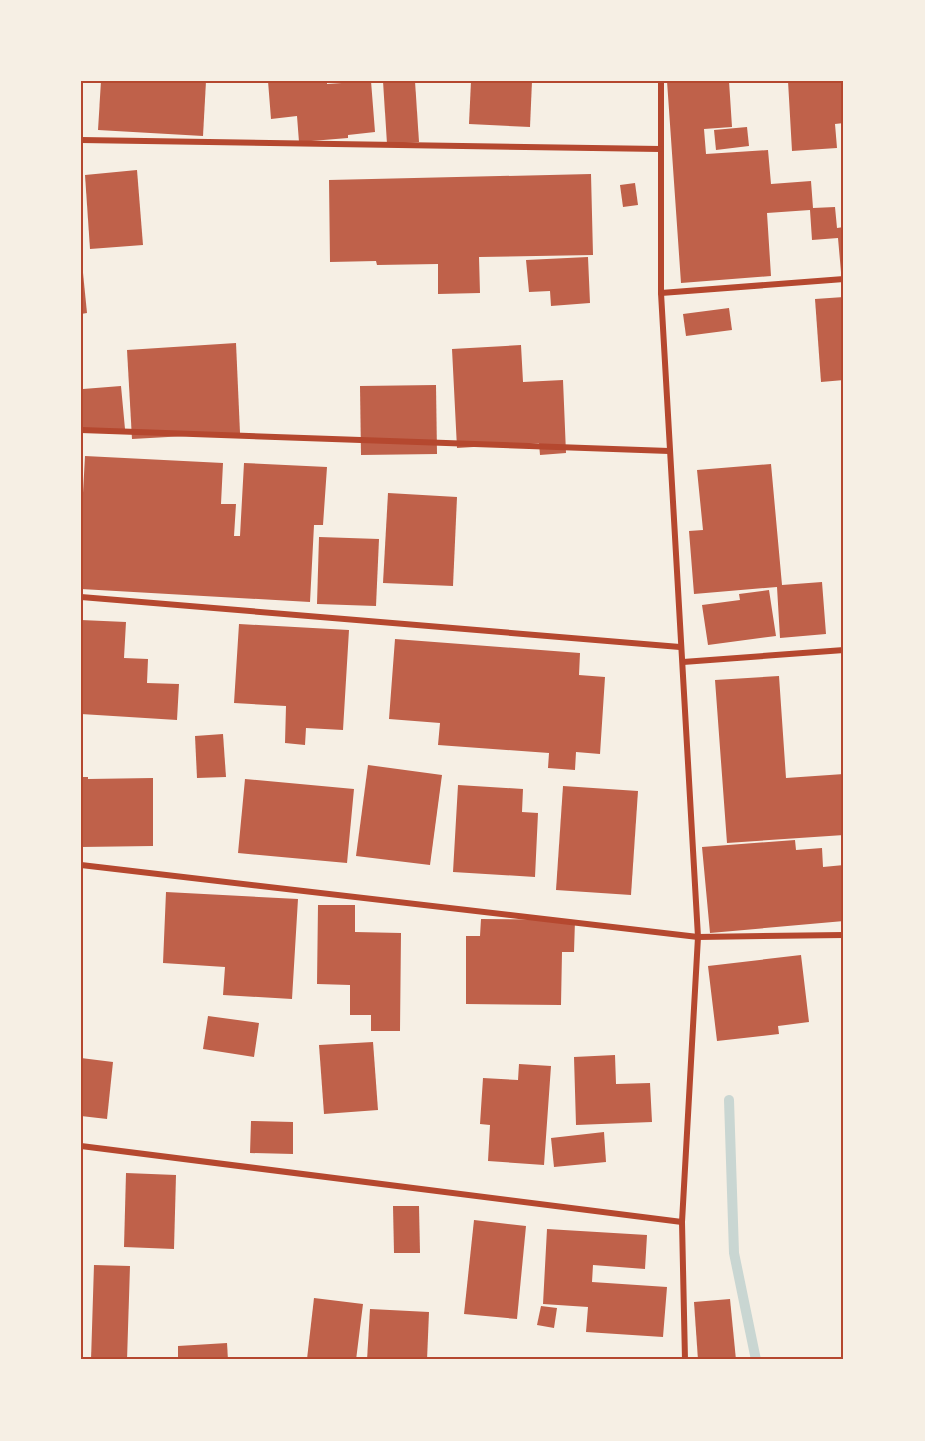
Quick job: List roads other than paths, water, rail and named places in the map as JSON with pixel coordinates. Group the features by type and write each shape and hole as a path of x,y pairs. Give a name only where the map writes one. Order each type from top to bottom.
{"street":[{"path":"661,81 661,293 698,937 682,1222 685,1360"},
{"path":"81,140 660,149"},
{"path":"661,293 844,279"},
{"path":"81,430 669,451"},
{"path":"81,597 680,647"},
{"path":"683,663 844,650"},
{"path":"81,865 698,937 844,935"},
{"path":"81,1146 682,1222"}],"waterway":[{"path":"729,1100 734,1253 756,1360"}]}
